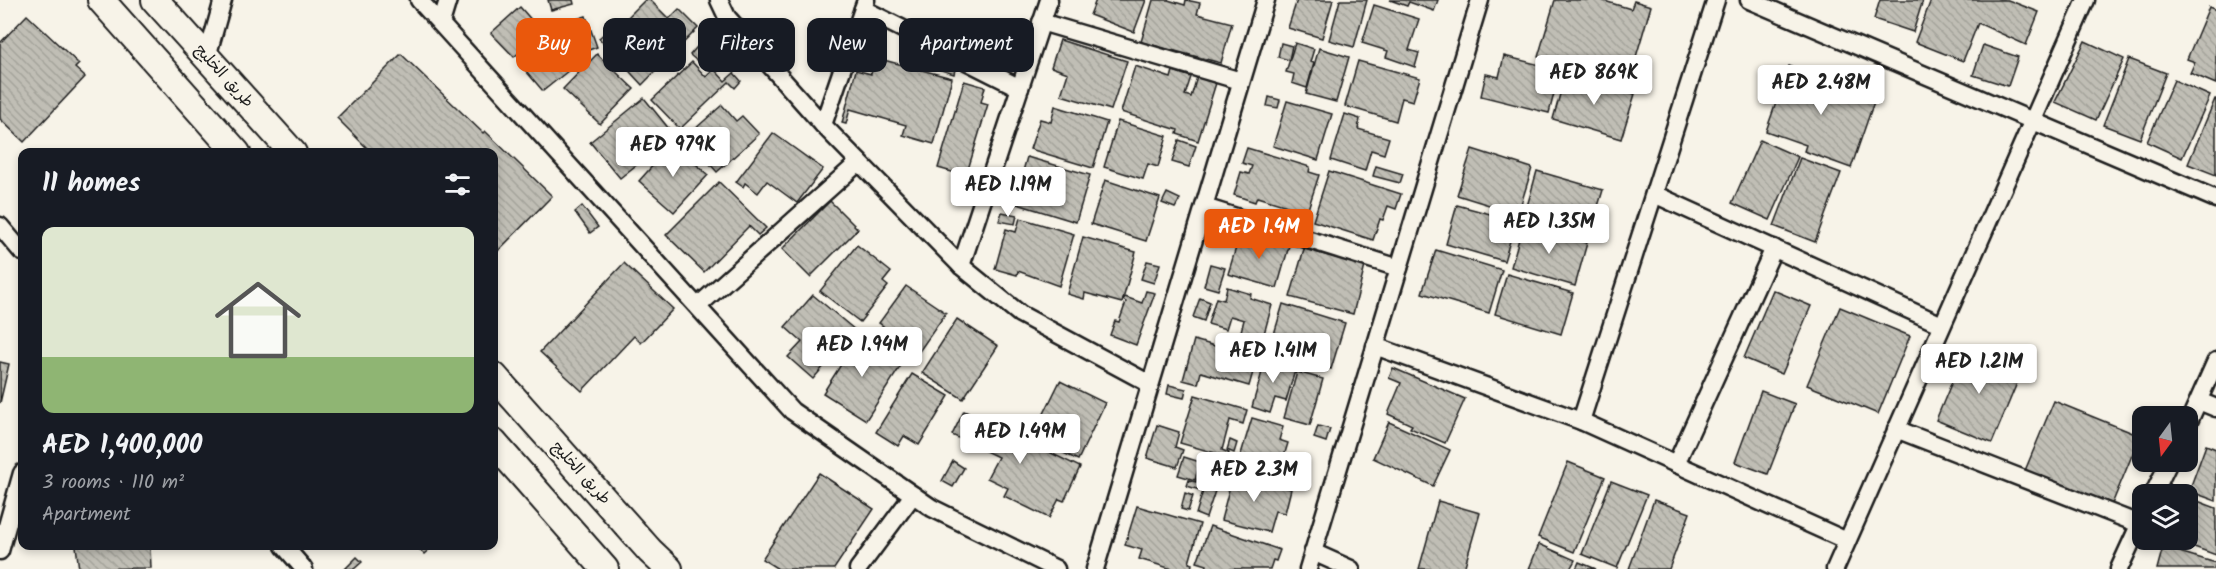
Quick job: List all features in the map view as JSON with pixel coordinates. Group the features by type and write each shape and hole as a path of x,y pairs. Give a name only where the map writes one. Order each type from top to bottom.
{"main road":[{"path":"101,0 233,148"},
{"name":"طريق الخليج","path":"155,0 289,148"},
{"name":"طريق الخليج","path":"498,380 650,551 669,569"},
{"path":"498,448 605,569"}],"street":[{"path":"207,57 223,0"},
{"path":"419,0 792,411 932,508 1056,569"},
{"path":"441,23 448,0"},
{"path":"719,0 727,17 823,125 962,266 1020,314 1150,384"},
{"path":"962,266 1048,0"},
{"path":"1095,569 1266,0"},
{"path":"1308,569 1480,0"},
{"path":"1581,421 1716,0"},
{"path":"1749,0 2216,199"},
{"path":"1835,569 2086,0"},
{"path":"823,125 864,4 1020,88"},
{"path":"1041,22 1241,81"},
{"path":"698,306 859,162"},
{"path":"1654,194 1942,325"},
{"path":"1204,207 1399,268"},
{"path":"0,226 18,247"},
{"path":"1676,464 1774,248"},
{"path":"1375,346 1581,421 1847,541"},
{"path":"2197,406 2216,361"},
{"path":"2199,401 2216,408"},
{"path":"1896,429 2132,518"},
{"path":"0,551 18,487"},
{"path":"858,569 913,495"},
{"path":"2119,569 2132,541"},
{"path":"287,550 304,569"},
{"path":"1313,552 1351,569"}],"building":[{"path":"548,0 573,0 574,4 551,10"},
{"path":"645,0 650,0 668,18 627,18"},
{"path":"1096,0 1146,0 1134,32 1090,15"},
{"path":"1153,0 1168,0 1185,5 1186,0 1200,3 1197,14 1232,23 1221,63 1141,42"},
{"path":"1297,0 1333,0 1322,38 1288,28"},
{"path":"1340,0 1367,0 1354,47 1329,40"},
{"path":"1390,0 1438,0 1434,11 1409,2 1407,6"},
{"path":"1555,0 1601,0 1631,9 1634,1 1651,6 1628,84 1538,57"},
{"path":"1880,0 1923,0 1913,32 1874,19"},
{"path":"1931,0 2008,0 2039,12 2026,45 1978,23 1963,61 1915,42"},
{"path":"1374,5 1419,19 1409,50 1419,53 1415,67 1386,57 1388,51 1362,43"},
{"path":"520,7 530,18 516,18 516,55 514,57 491,33"},
{"path":"2209,7 2216,10 2216,84 2190,73 2195,62 2187,59"},
{"path":"679,9 698,28 686,40 686,18 670,18"},
{"path":"27,15 79,64 75,68 85,77 24,142 0,119 0,43"},
{"path":"591,30 597,47 591,49"},
{"path":"1060,40 1127,61 1111,110 1061,95 1068,73 1051,67"},
{"path":"2085,41 2124,59 2096,120 2055,102"},
{"path":"1281,43 1292,46 1289,60 1278,57"},
{"path":"1295,43 1314,49 1310,62 1314,63 1307,88 1292,83 1294,74 1286,72"},
{"path":"1983,45 2018,57 2008,86 1973,75"},
{"path":"698,46 698,62 690,55"},
{"path":"1319,48 1349,57 1336,102 1306,94"},
{"path":"401,54 552,196 498,251 498,148 367,148 337,118"},
{"path":"597,54 603,60 603,72 616,72 634,89 600,124 563,89 580,72 591,72 591,60"},
{"path":"1504,56 1560,70 1549,113 1481,96 1486,74 1499,77"},
{"path":"2129,59 2166,73 2140,139 2103,125"},
{"path":"887,61 899,64 899,72 929,72 952,78 934,144 903,135 906,125 850,109 846,124 842,123 855,72 871,74 872,72 887,72"},
{"path":"1358,61 1420,78 1413,101 1402,98 1396,121 1345,106"},
{"path":"692,62 698,68 698,72 706,77 711,72 717,72 725,81 734,73 741,81 735,88 729,82 680,129 652,100 681,72 686,72 686,68"},
{"path":"1135,66 1171,78 1173,71 1191,77 1185,95 1191,97 1197,77 1216,83 1198,141 1177,134 1178,130 1121,112"},
{"path":"1789,66 1876,96 1851,168 1804,151 1806,145 1766,131"},
{"path":"527,72 567,72 543,91"},
{"path":"630,72 655,72 642,85"},
{"path":"1566,73 1635,94 1621,139 1553,119"},
{"path":"2174,80 2210,96 2182,158 2147,142"},
{"path":"964,81 985,87 981,102 988,104 966,176 938,168"},
{"path":"1269,97 1280,100 1278,108 1267,106"},
{"path":"644,98 674,135 620,178 590,142"},
{"path":"2216,99 2216,175 2188,164"},
{"path":"1287,101 1332,114 1318,160 1273,146"},
{"path":"722,105 736,121 742,116 759,134 717,172 686,137"},
{"path":"1055,106 1107,122 1093,168 1030,149 1040,119 1051,122"},
{"path":"1345,114 1360,119 1358,129 1389,138 1384,154 1371,150 1365,171 1331,160"},
{"path":"1118,121 1167,136 1158,167 1148,164 1143,179 1104,167"},
{"path":"773,133 823,169 797,203 767,181 758,193 745,183 743,187 736,182"},
{"path":"1179,140 1196,146 1189,167 1172,162"},
{"path":"1760,140 1798,157 1770,220 1732,203"},
{"path":"673,143 708,175 674,212 639,181"},
{"path":"1247,148 1310,167 1309,172 1319,175 1307,212 1257,197 1255,202 1234,195 1241,172 1249,174 1252,166 1242,163"},
{"path":"1472,149 1532,168 1518,214 1457,195"},
{"path":"1027,157 1090,175 1076,222 1014,203"},
{"path":"1800,158 1841,173 1815,242 1774,226"},
{"path":"1376,166 1403,174 1400,183 1373,176"},
{"path":"1329,171 1401,194 1396,209 1388,206 1383,220 1380,219 1373,240 1313,221"},
{"path":"1537,171 1603,190 1589,236 1524,217"},
{"path":"1105,180 1160,198 1146,241 1091,224"},
{"path":"719,182 766,228 758,235 749,226 704,272 666,235"},
{"path":"1167,193 1180,199 1175,208 1162,203"},
{"path":"830,201 858,229 810,277 782,249"},
{"path":"1457,205 1516,221 1504,261 1446,244"},
{"path":"582,206 598,227 590,233 575,212"},
{"path":"1002,212 1017,215 1015,224 999,221"},
{"path":"1020,218 1074,234 1059,286 1018,271 1017,275 995,269 1006,229 1016,232"},
{"path":"1523,225 1587,243 1575,286 1511,267"},
{"path":"1241,231 1289,246 1277,288 1228,274"},
{"path":"1083,237 1136,252 1122,303 1085,293 1084,299 1067,294"},
{"path":"857,245 891,272 883,282 888,286 860,322 820,291"},
{"path":"1304,249 1365,266 1353,314 1290,297"},
{"path":"1436,250 1502,270 1489,313 1422,293"},
{"path":"1147,261 1160,264 1154,283 1141,279"},
{"path":"624,263 673,309 641,343 634,336 582,391 540,352"},
{"path":"1210,264 1225,268 1218,290 1204,286"},
{"path":"1507,274 1573,293 1561,334 1495,314"},
{"path":"906,286 946,313 911,363 875,338 883,326 879,323"},
{"path":"1227,287 1251,294 1250,298 1272,305 1262,341 1240,335 1244,320 1230,316 1226,329 1208,324 1216,298 1224,300"},
{"path":"1773,290 1811,306 1782,374 1744,358"},
{"path":"1146,291 1155,293 1136,345 1110,335 1115,321 1119,322 1126,302 1123,300 1125,297 1142,303"},
{"path":"813,295 855,330 813,379 788,357 802,342 785,327"},
{"path":"1200,298 1210,302 1204,321 1193,317"},
{"path":"1283,304 1345,323 1331,369 1269,351"},
{"path":"1840,307 1910,336 1878,414 1807,385"},
{"path":"957,319 998,346 963,399 922,373"},
{"path":"859,336 902,364 866,420 823,393"},
{"path":"1194,340 1257,358 1249,386 1201,372 1198,384 1183,380"},
{"path":"1966,348 2022,371 1992,443 1936,420"},
{"path":"1266,358 1296,367 1286,401 1275,398 1270,413 1252,407"},
{"path":"0,362 9,364 0,403"},
{"path":"1393,368 1465,399 1445,443 1410,428 1412,425 1388,414 1401,383 1389,378"},
{"path":"1297,372 1323,379 1310,425 1284,418"},
{"path":"912,374 949,396 919,445 904,436 898,446 876,432"},
{"path":"1060,381 1105,403 1078,460 1032,438"},
{"path":"1169,385 1186,389 1184,398 1167,394"},
{"path":"1761,391 1795,404 1768,474 1735,462"},
{"path":"1195,395 1247,410 1243,424 1230,420 1222,450 1229,453 1226,465 1217,463 1219,454 1180,443"},
{"path":"2054,401 2132,433 2132,455 2110,509 2024,473"},
{"path":"964,411 1080,467 1064,501 1059,499 1049,518 1004,496 1008,488 987,478 998,457 952,435"},
{"path":"1252,418 1283,427 1279,440 1288,443 1278,476 1238,464"},
{"path":"1389,422 1450,450 1433,486 1373,458"},
{"path":"1157,425 1179,432 1175,447 1183,450 1177,467 1147,458"},
{"path":"1318,426 1330,429 1326,442 1314,438"},
{"path":"1230,440 1237,443 1234,453 1227,450"},
{"path":"2206,445 2216,449 2216,501 2198,494 2198,484 2192,484 2198,472"},
{"path":"1184,457 1200,462 1195,480 1178,475"},
{"path":"953,461 964,468 953,487 942,481"},
{"path":"1568,462 1605,477 1574,552 1538,537"},
{"path":"1202,463 1222,470 1206,518 1196,514 1203,491 1187,486 1189,480 1196,482"},
{"path":"819,473 874,509 834,569 778,569 762,559"},
{"path":"1233,474 1291,489 1285,513 1275,511 1269,532 1221,520"},
{"path":"1611,481 1647,495 1617,568 1582,554"},
{"path":"1185,493 1193,496 1188,511 1181,509"},
{"path":"1654,500 1690,513 1669,569 1629,569"},
{"path":"1438,501 1480,513 1464,569 1419,569"},
{"path":"2198,501 2216,508 2216,555 2198,548"},
{"path":"1137,506 1200,524 1189,563 1192,564 1191,569 1172,569 1139,559 1142,550 1125,545"},
{"path":"1210,526 1280,550 1276,561 1273,560 1270,569 1206,569 1207,565 1197,562"},
{"path":"1539,544 1575,560 1570,569 1529,569"},
{"path":"77,550 150,550 151,568 79,569"},
{"path":"2162,550 2173,550 2216,563 2214,569 2157,569"},
{"path":"357,557 362,562 354,569 345,569"},
{"path":"1579,562 1596,569 1576,569"}]}
